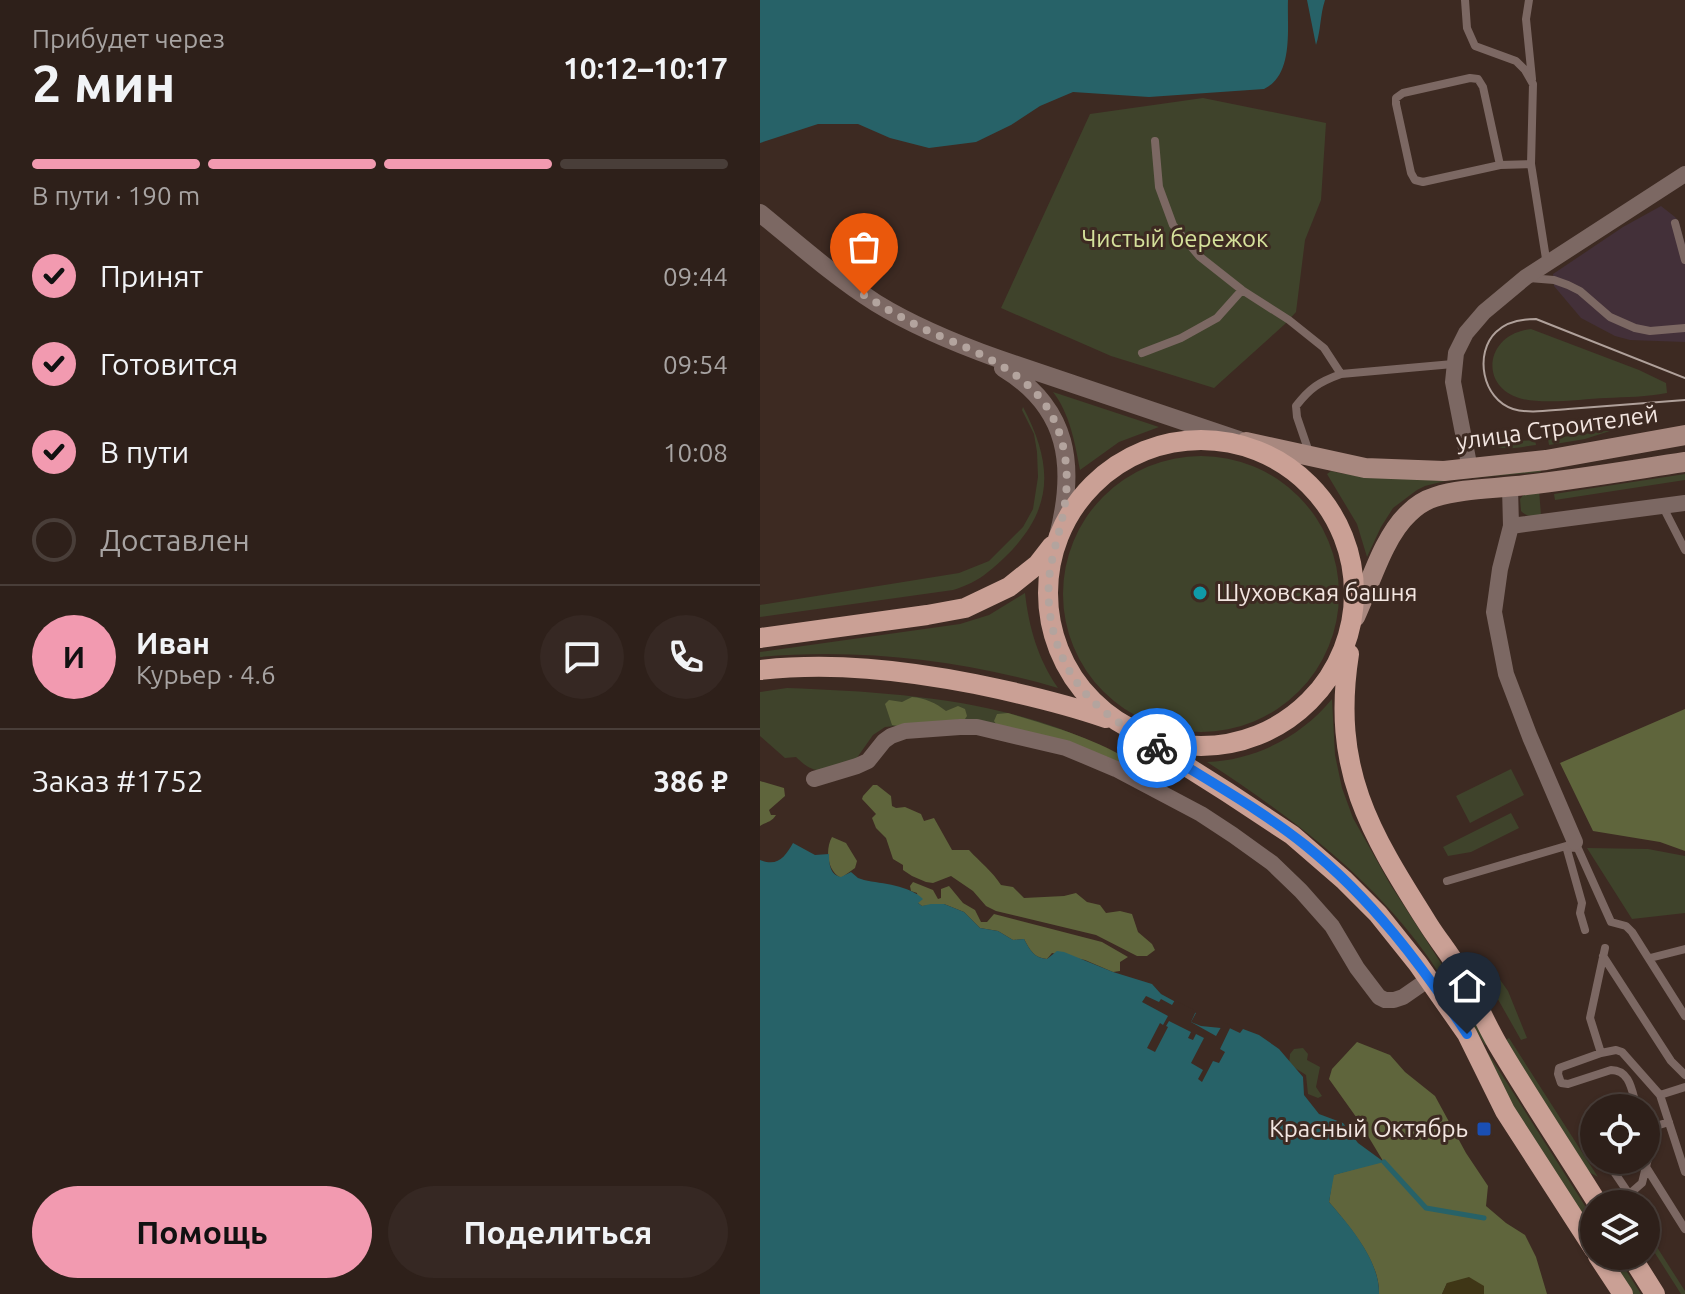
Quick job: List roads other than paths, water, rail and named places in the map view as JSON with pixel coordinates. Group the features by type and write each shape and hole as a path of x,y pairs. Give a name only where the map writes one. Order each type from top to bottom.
{"main road":[{"name":"улица Строителей","path":"1243,441 1365,468 1444,471 1546,460 1685,435"},
{"path":"760,638 927,615 965,608 994,595 1025,575 1050,550 1073,508 1089,489 1114,467 1147,449 1185,439 1222,438 1243,441 1275,458 1320,499 1332,515 1352,569 1354,621 1345,678 1345,740 1353,779 1368,821 1393,868 1457,967 1497,1042 1589,1190"},
{"name":"улица Строителей","path":"1354,621 1401,521 1433,497 1685,462"},
{"path":"1058,536 1048,593 1053,632 1076,682 1095,704 1123,726 1308,848 1363,897 1393,931 1467,1034 1505,1111 1580,1227"},
{"path":"760,670 842,666 936,676 1045,699 1160,740 1195,747 1226,745 1256,736 1286,719 1314,695 1345,648 1354,621"},
{"path":"1607,1270 1623,1294"},
{"path":"1640,1270 1655,1294"}],"street":[{"path":"1470,469 1456,402 1453,364 1460,343 1475,322 1526,277 1685,174"},
{"path":"760,213 864,295 1008,371 1042,400 1054,419 1066,466 1065,504 1058,536"},
{"path":"965,347 1243,441"},
{"path":"1510,487 1511,526 1500,569 1494,612 1506,674 1573,845"},
{"path":"1511,526 1685,503"},
{"path":"814,779 868,761 884,741 905,731 970,727 1066,748 1116,769 1201,814 1272,863 1332,926 1379,997 1394,1000 1403,997 1429,979"}],"lane":[{"path":"1465,0 1467,28 1475,46 1516,61 1533,84"},
{"path":"1529,0 1526,19 1533,84 1531,164 1547,265"},
{"path":"1500,165 1483,87 1478,79 1470,78 1403,93 1396,98 1415,180 1423,182 1500,165 1531,164"},
{"path":"1155,141 1159,187 1173,225 1199,256 1324,348 1341,374"},
{"path":"1675,223 1685,260"},
{"path":"1526,277 1568,285 1580,291 1604,313 1628,326 1650,331 1685,328"},
{"path":"1142,353 1181,338 1217,318 1242,290"},
{"path":"1310,456 1296,406 1321,381 1341,374 1453,364"},
{"path":"1663,506 1685,550"},
{"path":"1447,881 1573,845"},
{"path":"1573,845 1582,903 1580,913 1585,930"},
{"path":"1573,845 1611,922 1626,926 1638,940 1685,1016"},
{"path":"1650,958 1685,949"},
{"path":"1601,1053 1590,1018 1604,952 1671,1061 1685,1075"},
{"path":"1633,1094 1628,1079 1618,1070 1568,1084 1561,1083 1559,1068 1616,1050 1622,1052 1659,1094"},
{"path":"1685,1087 1660,1095 1685,1172"},
{"path":"1660,1125 1669,1122"},
{"path":"1634,1190 1642,1183 1644,1174"},
{"path":"1650,1174 1685,1229"}],"water":[{"path":"760,0 1288,0 1287,50 1280,73 1264,89 1149,97 1073,92 1040,106 976,142 929,148 890,138 858,124 818,124 760,143"},
{"path":"1307,0 1325,0 1316,45"},
{"path":"793,843 815,855 829,854 831,868 837,876 851,872 864,880 911,891 923,899 918,903 922,906 944,904 964,912 980,928 998,931 1013,940 1024,939 1039,957 1047,959 1057,951 1064,952 1152,984 1161,994 1196,1013 1191,1022 1221,1028 1223,1025 1240,1033 1243,1029 1259,1035 1279,1049 1303,1077 1304,1095 1319,1114 1343,1123 1358,1143 1384,1162 1334,1175 1329,1202 1369,1257 1375,1269 1379,1294 760,1294 760,860 772,862 780,859"}],"waterway":[{"path":"1384,1162 1426,1208 1484,1218"}],"tram line":[{"path":"1685,378 1536,319 1515,321 1500,328 1485,351 1488,386 1502,404 1513,409 1540,411 1685,400"}],"place":[{"name":"Шуховская башня","path":"1200,593"},
{"name":"Красный Октябрь","path":"1484,1129"}],"park label":[{"name":"Чистый бережок","path":"1175,239"}]}
